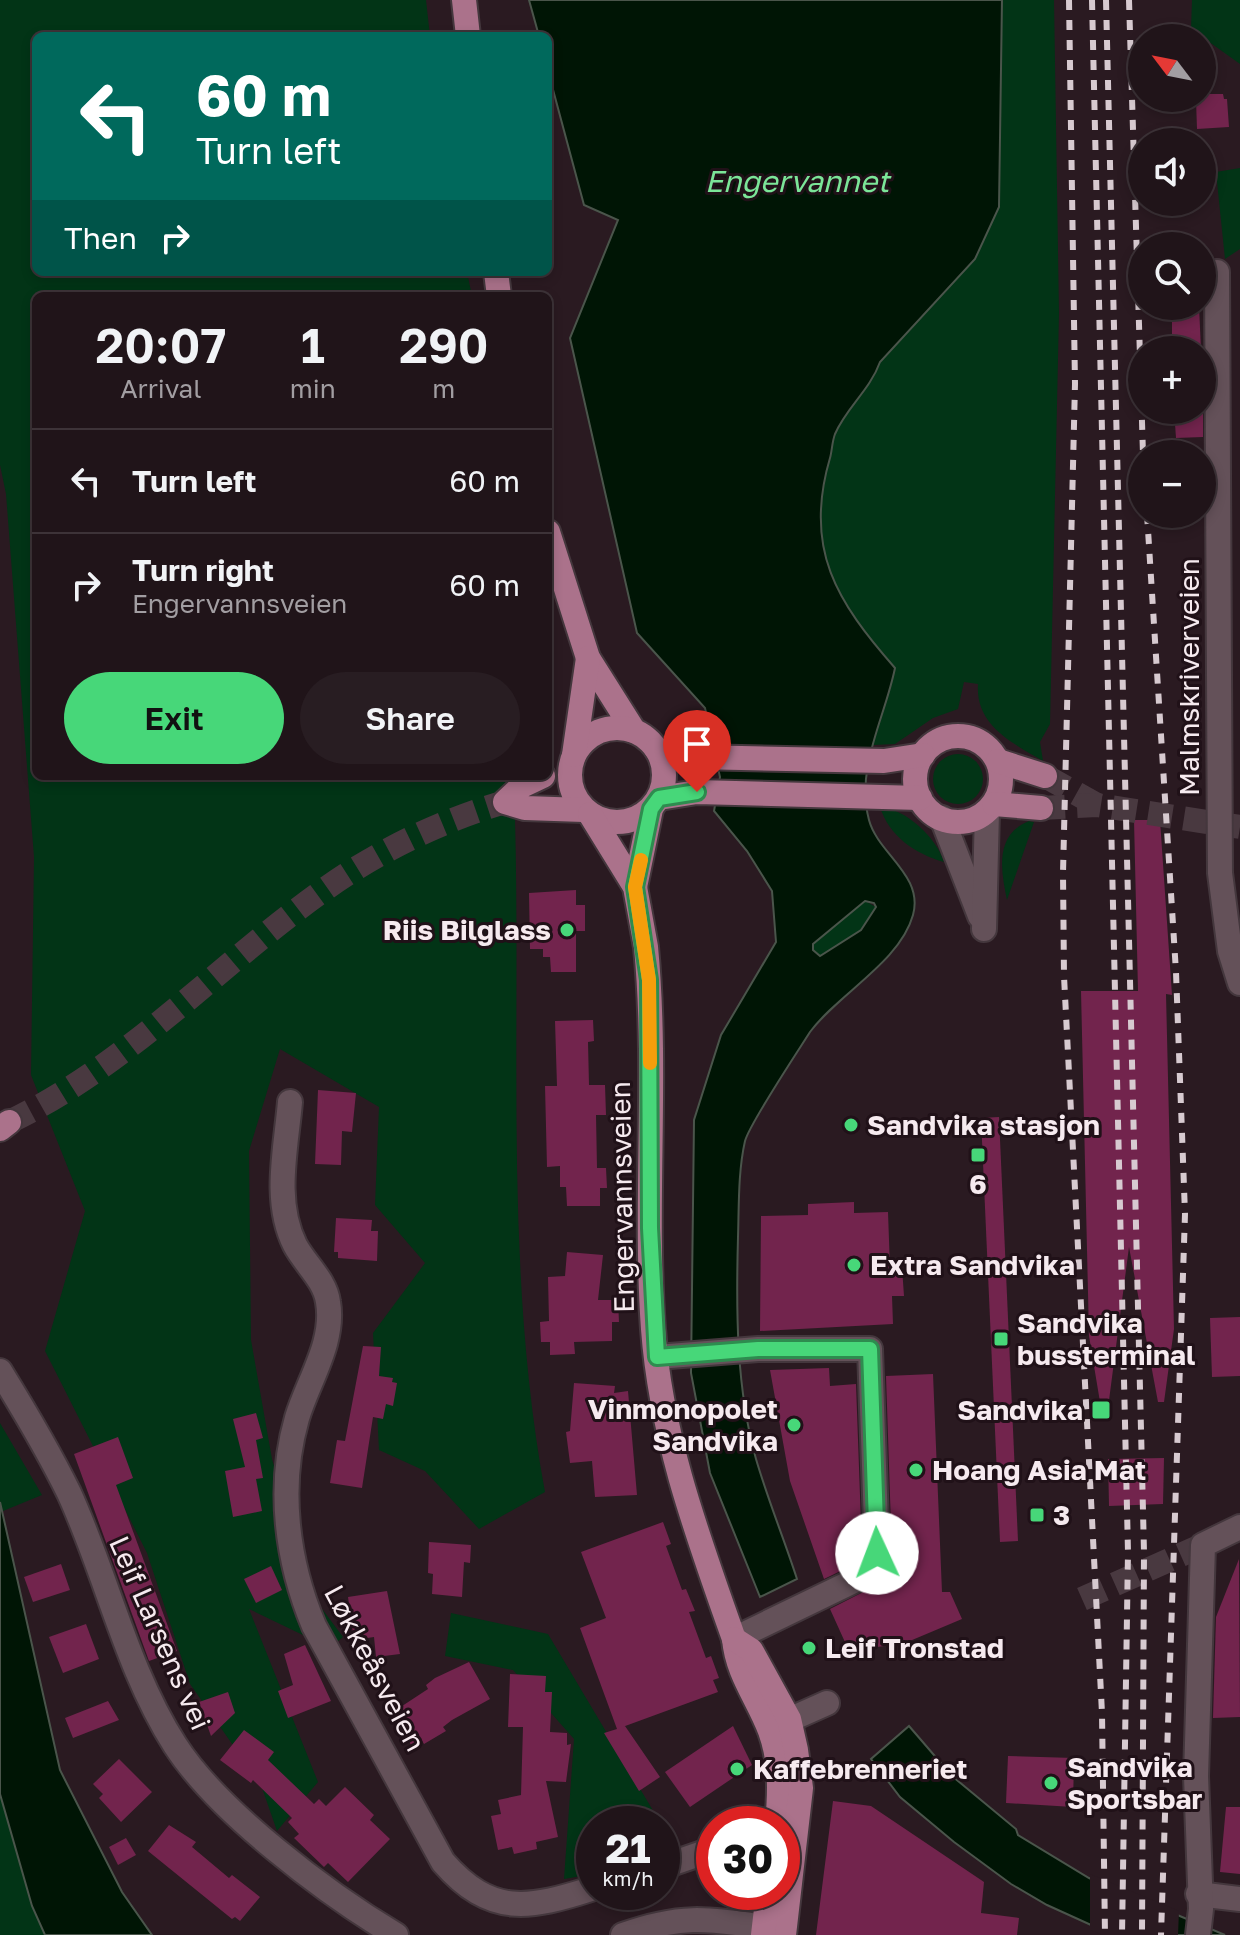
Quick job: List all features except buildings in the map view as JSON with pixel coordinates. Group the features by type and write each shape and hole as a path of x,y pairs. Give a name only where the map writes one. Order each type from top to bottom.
{"main road":[{"path":"464,0 468,32"},
{"path":"552,545 588,658 634,731 657,750 695,757 884,761 923,755"},
{"path":"587,812 571,787 588,658"},
{"path":"552,771 573,759 593,735 605,730 634,731"},
{"path":"990,807 1001,784 998,761 983,743 966,736 938,740 923,755 916,777 920,798 942,818 962,822 990,807 1041,808"},
{"path":"655,803 665,774 657,750"},
{"path":"998,761 1045,776"},
{"path":"535,780 522,786 505,802 525,808 587,812 605,821 622,823 638,818 655,803 697,792 920,798"},
{"name":"Engervannsveien","path":"655,803 635,887 649,980 650,1241 657,1357 668,1433 683,1494 734,1639 751,1650 779,1724 801,1788 797,1806"},
{"name":"Engervannsveien","path":"587,812 635,887"},
{"name":"Engervannsveien","path":"779,1724 779,1806"},
{"name":"Engervannsveien","path":"770,1932 774,1910"}],"street":[{"name":"Malmskriverveien","path":"1217,272 1220,873 1230,951 1240,983"},
{"path":"942,818 961,860 984,929 990,807"},
{"name":"Løkkeåsveien","path":"290,1102 281,1204 296,1247 325,1289 329,1303 324,1346 297,1420 290,1468 289,1536 301,1594 314,1626 443,1862 458,1879 476,1894 499,1903 565,1898 576,1894"},
{"path":"657,1357 745,1350 870,1349 877,1553 874,1565 864,1576 734,1639"},
{"name":"Leif Larsens vei","path":"0,1371 69,1493 130,1653 176,1746 217,1798 250,1828 360,1912 396,1935"},
{"path":"1198,1935 1200,1902 1196,1776 1203,1545 1240,1527"},
{"path":"779,1724 827,1703"},
{"path":"1200,1902 1240,1899"},
{"path":"623,1935 669,1919 715,1920 770,1932"}],"green space":[{"path":"0,0 426,0 430,32 32,32 32,276 468,276 471,292 32,292 32,780 518,780 515,818 519,1240 532,1408 545,1492 479,1529 425,1471 379,1450 373,1333 425,1263 375,1205 379,1107 280,1049 249,1151 251,1340 272,1459 311,1594 343,1637 330,1648 249,1609 318,1782 277,1831 261,1785 190,1684 147,1553 45,1351 85,1211 31,1075 34,857 6,494 0,465"},
{"path":"1002,0 1054,0 1059,313 1050,724 1040,742 1043,761 1008,740 989,722 979,698 978,684 964,682 958,709 933,718 895,744 873,745 895,668 842,596 823,547 821,520 823,490 834,437 840,425 880,362 975,259 999,207"},
{"path":"1192,0 1240,0 1240,64 1216,47 1216,24 1191,24"},
{"path":"1240,168 1240,249 1225,259 1216,172"},
{"path":"958,754 976,761 983,779 976,797 958,804 940,797 933,779 940,761"},
{"path":"880,807 900,813 919,826 934,843 944,862 904,842 890,827"},
{"path":"1029,821 1034,822 1007,900 1002,866 1005,845 1018,827"},
{"path":"865,901 876,907 861,930 820,956 813,950 813,944"},
{"path":"0,1423 42,1495 3,1511 0,1501"},
{"path":"451,1613 548,1634 650,1806 576,1806 576,1877 564,1879 574,1739 513,1670 445,1656"},
{"path":"0,1794 32,1906 45,1935 0,1935"}],"water":[{"name":"Engervannet","path":"529,0 1002,0 999,207 975,259 880,362 840,425 834,437 823,490 823,547 831,572 857,620 895,668 868,762 866,801 874,832 906,876 915,901 906,932 895,948 810,1032 745,1141 740,1177 737,1265 744,1405 756,1459 797,1579 760,1597 710,1473 691,1373 694,1120 721,1035 776,942 772,891 747,851 714,811 720,777 705,708 637,633 570,338 618,220 584,205 552,86 552,32 538,32","holes":["865,901 874,903 876,907 861,930 820,956 813,950 813,944"]},
{"path":"0,1502 60,1770 122,1892 152,1935 45,1935 32,1906 0,1794"},
{"path":"909,1726 952,1776 1016,1829 1018,1835 1089,1878 1225,1935 1113,1935 1047,1905 1011,1884 900,1797 871,1759"}],"pier":[{"path":"1090,1874 1179,1911 1178,1935 1103,1935 1090,1930"}],"tunnel":[{"path":"1045,776 1097,805"},
{"path":"9,1122 93,1073 282,921 342,877 409,839 505,802"},
{"path":"1041,808 1097,805 1240,827"},
{"path":"1082,1599 1203,1545"}],"railway":[{"path":"1069,0 1075,384 1063,873 1064,976 1102,1713 1105,1935"},
{"path":"1092,0 1128,1552 1122,1935"},
{"path":"1106,0 1144,1552 1142,1935"},
{"path":"1129,0 1143,440"},
{"path":"1148,528 1176,972 1185,1214 1161,1935"}],"slow traffic":[{"path":"641,860 635,887 649,980 650,1063"}],"place":[{"name":"Riis Bilglass","path":"567,930"},
{"name":"Sandvika stasjon","path":"851,1125"},
{"name":"6","path":"978,1155"},
{"name":"Extra Sandvika","path":"854,1265"},
{"name":"Sandvika bussterminal","path":"1001,1339"},
{"name":"Sandvika","path":"1101,1410"},
{"name":"Vinmonopolet Sandvika","path":"794,1425"},
{"name":"Hoang Asia Mat","path":"916,1470"},
{"name":"3","path":"1037,1515"},
{"name":"Leif Tronstad","path":"809,1648"},
{"name":"Kaffebrenneriet","path":"737,1769"},
{"name":"Sandvika Sportsbar","path":"1051,1783"}],"route":[{"path":"697,792 659,798 651,809 635,887 649,980 650,1228 657,1357 758,1349 870,1349 877,1553"}]}
